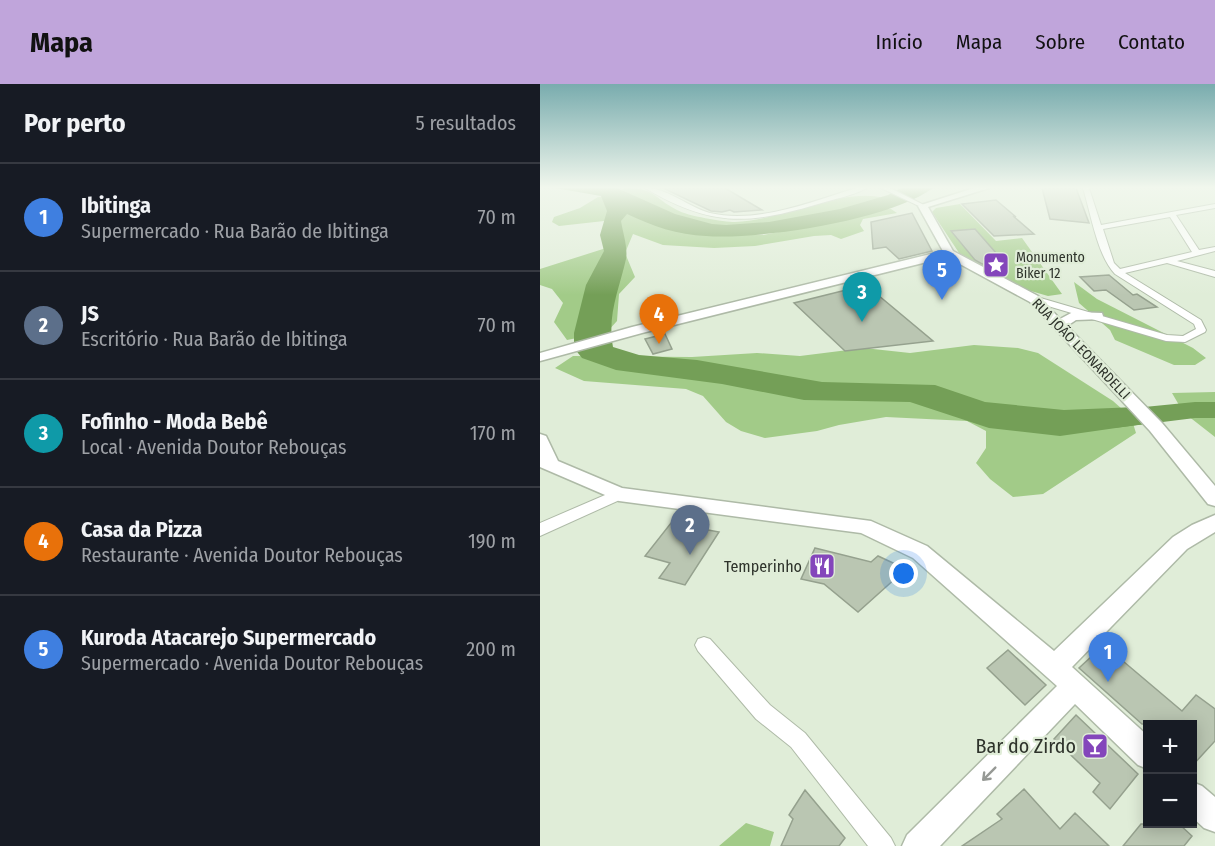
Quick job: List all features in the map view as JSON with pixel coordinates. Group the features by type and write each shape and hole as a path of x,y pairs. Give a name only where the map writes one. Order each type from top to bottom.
{"street":[{"path":"541,356 614,338 638,335 953,256 932,224"},
{"path":"1034,299 1166,338 1185,339 1201,330 1198,322 1118,272 1106,256 1096,224"},
{"path":"1097,228 1123,224"},
{"path":"1177,224 1197,254"},
{"path":"1118,272 1215,249"},
{"name":"RUA JOÃO LEONARDELLI","path":"953,256 1034,299 1061,324 1156,427 1215,499"},
{"path":"1167,260 1215,274"},
{"path":"1061,324 1073,316 1097,316"},
{"path":"540,440 545,462 619,494 864,526 920,552 1065,677 1143,750"},
{"path":"540,530 619,494"},
{"path":"918,846 1180,543 1199,530 1215,523"},
{"path":"704,645 763,712 798,740 884,846"},
{"path":"1197,801 1215,817"}],"shaded area":[{"path":"555,224 581,224 559,226"},
{"path":"603,224 622,224 626,245 626,259 613,313 613,347 639,355 697,360 822,382 935,385 985,402 1064,410 1136,407 1151,423 1060,436 989,428 910,402 804,400 722,384 616,370 582,358 574,348 574,333 586,285 604,251 600,235"},
{"path":"613,224 774,224 720,234 763,235 822,224 861,224 864,231 841,239 831,235 814,236 755,246 714,248 663,245 633,234 625,253 635,277 619,294 617,321 607,332 567,340 554,322 563,303 552,289 540,285 540,269 603,249 613,242"},
{"path":"650,224 834,224 758,235 729,236 685,234"},
{"path":"940,224 979,224 996,241 1022,238 1062,294 1048,296 1017,287 967,265"},
{"path":"1074,282 1097,299 1193,348 1206,358 1195,365 1174,365 1115,340 1110,330 1079,303"},
{"path":"974,345 1018,348 1038,353 1113,401 1131,417 1136,433 1043,494 1013,497 990,479 976,463 986,448 986,431 967,421 886,417 817,431 765,438 741,431 726,422 703,396 686,389 584,381 555,368 573,356 692,357 757,353 800,356 864,348 910,353"},
{"path":"1215,392 1215,437 1183,412 1172,393"},
{"path":"746,823 774,832 770,846 719,846"}],"building":[{"path":"871,224 918,224 932,251 899,259 886,247 873,249"},
{"path":"982,224 1022,224 1034,234 994,236"},
{"path":"975,229 1004,262 982,264 975,260 951,231"},
{"path":"1109,275 1133,295 1137,294 1157,307 1134,310 1106,290 1094,291 1080,277"},
{"path":"866,285 933,341 845,351 794,303"},
{"path":"665,334 672,349 653,354 645,339"},
{"path":"671,523 719,532 685,585 659,578 670,563 645,556"},
{"path":"815,548 871,562 878,556 906,569 858,612 824,584 801,579"},
{"path":"1104,645 1182,711 1196,695 1215,709 1215,741 1197,761 1197,720 1143,720 1142,724 1079,668"},
{"path":"1008,650 1046,685 1025,705 987,668"},
{"path":"1076,715 1138,774 1110,809 1093,792 1100,783 1054,739"},
{"path":"1024,789 1060,829 1075,813 1109,846 962,846 1002,819 997,814"},
{"path":"805,790 845,838 839,846 781,846 793,819 789,815"},
{"path":"1141,824 1143,828 1183,828 1192,836 1184,846 1123,846"}],"waterway":[{"path":"1114,419 1215,410"}],"place":[{"name":"Monumento Biker 12","path":"996,265"},
{"name":"Kuroda Atacarejo Supermercado","path":"942,300"},
{"name":"Fofinho - Moda Bebê","path":"862,322"},
{"name":"Casa da Pizza","path":"659,344"},
{"name":"JS","path":"690,555"},
{"name":"Temperinho","path":"822,566"},
{"name":"Ibitinga","path":"1108,682"},
{"name":"Bar do Zirdo","path":"1095,746"}]}
